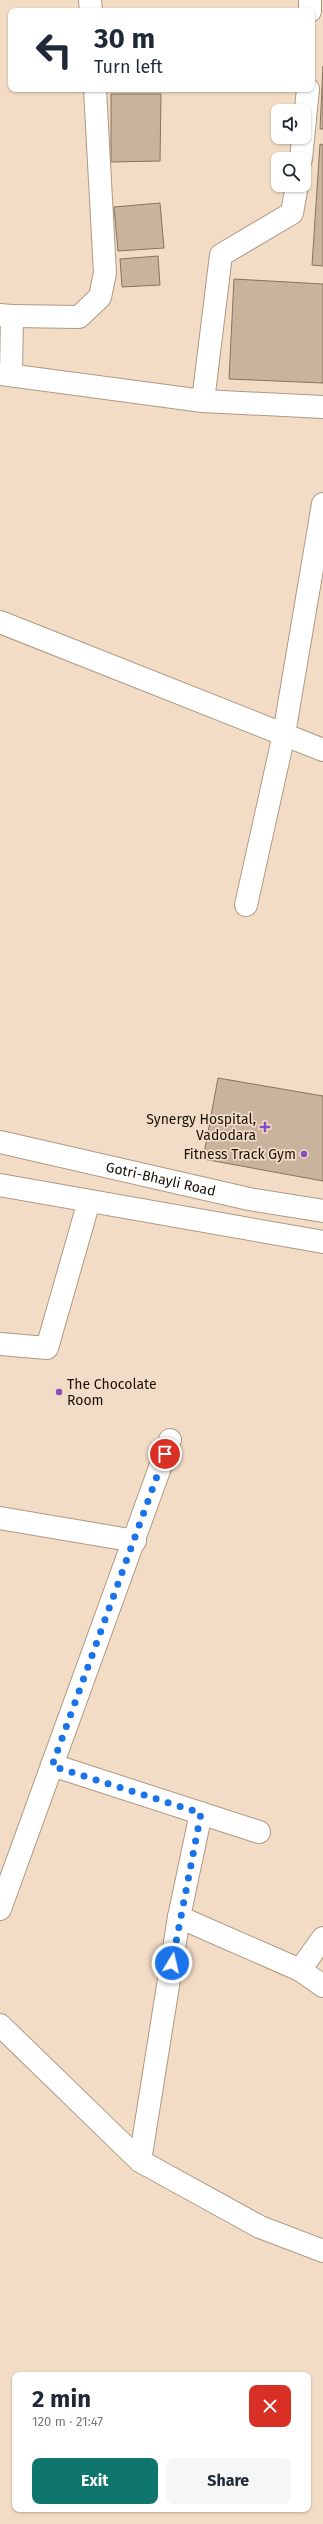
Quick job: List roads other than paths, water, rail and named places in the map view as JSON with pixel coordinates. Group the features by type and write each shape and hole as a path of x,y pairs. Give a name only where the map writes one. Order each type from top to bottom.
{"street":[{"path":"95,92 105,273 100,297 79,317 6,316 6,374 203,401 323,407"},
{"path":"302,152 308,92"},
{"path":"203,401 221,255 292,213 296,192"},
{"path":"246,905 284,734 323,504"},
{"path":"0,622 323,750"},
{"name":"Gotri-Bhayli Road","path":"0,1142 249,1199 323,1211"},
{"path":"0,1185 323,1242"},
{"path":"0,1344 47,1348 89,1201"},
{"path":"0,1909 135,1541 170,1440"},
{"path":"0,1518 135,1541"},
{"path":"52,1766 259,1832"},
{"path":"140,2161 179,1917 201,1813"},
{"path":"179,1917 300,1970 323,1986"},
{"path":"300,1970 323,1938"},
{"path":"0,2025 140,2161 260,2227 323,2251"}],"place":[{"name":"Synergy Hospital, Vadodara","path":"265,1127"},
{"name":"Fitness Track Gym","path":"304,1154"},
{"name":"The Chocolate Room","path":"59,1392"}]}
